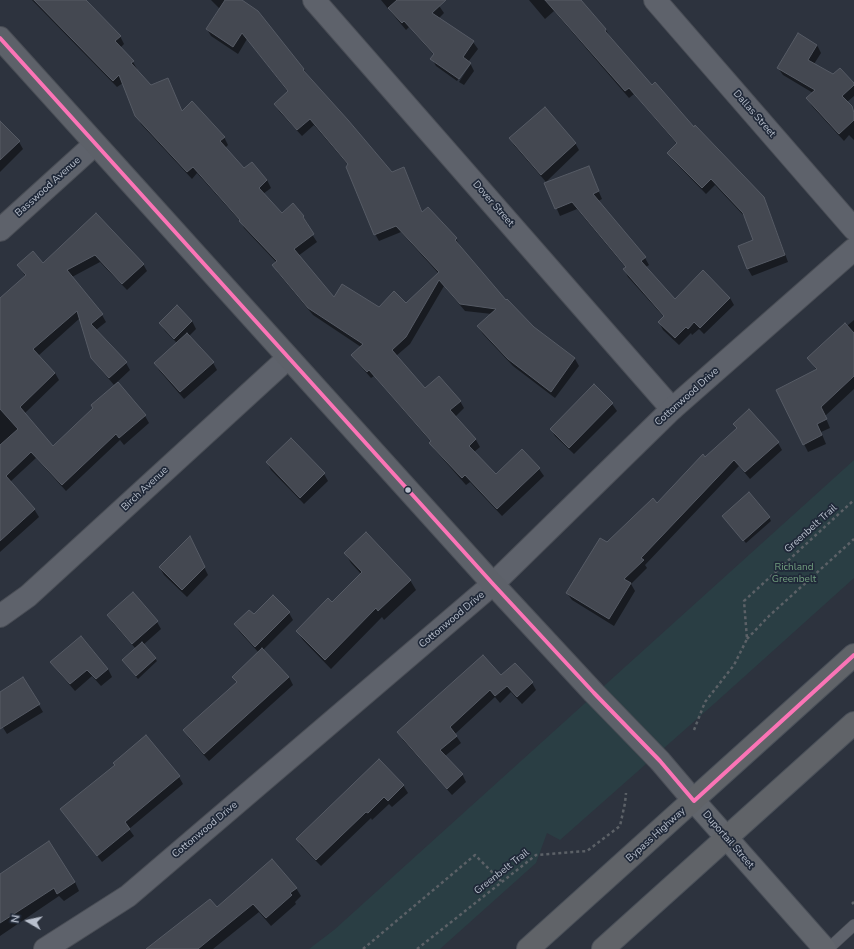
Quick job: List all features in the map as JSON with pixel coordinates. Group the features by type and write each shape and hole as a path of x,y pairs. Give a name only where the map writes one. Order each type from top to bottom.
{"highway":[{"name":"Bypass Highway","path":"528,949 694,801 854,655"},
{"path":"603,949 854,723"}],"main road":[{"name":"Duportail Street","path":"0,38 493,584 594,693 660,761 726,838 827,949"}],"street":[{"name":"Dover Street","path":"314,0 672,409"},
{"name":"Dallas Street","path":"655,0 854,229"},
{"name":"Basswood Avenue","path":"0,230 95,144"},
{"name":"Cottonwood Drive","path":"45,949 128,896 493,584 672,409 854,249"},
{"name":"Birch Avenue","path":"0,616 28,596 288,358"}],"lane":[{"path":"827,949 854,925"}],"path":[{"name":"Greenbelt Trail","path":"747,639 744,601 854,500"},
{"path":"694,730 705,702 734,665 747,639 769,616 854,539"},
{"name":"Greenbelt Trail","path":"417,949 536,855 587,851 620,826 626,793"},
{"path":"363,949 475,855 502,882"}],"green space":[{"name":"Richland Greenbelt","path":"854,460 854,578 715,703 560,840 547,833 536,863 440,949 309,949 334,930"}],"building":[{"path":"34,0 86,0 121,36 115,41 134,61 131,63 151,85 168,78 182,111 192,101 225,137 220,141 244,168 252,162 267,180 259,188 282,213 293,203 304,216 303,217 314,234 294,249 334,297 342,284 379,307 394,291 406,303 439,272 396,226 374,235 346,167 348,164 310,119 297,130 274,104 288,91 242,33 233,47 206,29 225,0 242,0 258,11 304,69 303,70 392,172 404,167 422,212 428,207 457,238 455,240 506,300 507,299 534,327 575,358 551,392 508,359 477,326 496,309 460,304 439,280 406,337 392,350 425,388 439,376 461,401 450,410 476,439 469,446 496,474 522,449 540,468 497,509 465,475 462,478 429,443 431,441 369,370 367,372 351,355 363,344 308,308 272,265 277,261 239,221 240,220 193,167 187,172 135,116 119,75 113,81"},
{"path":"397,0 446,0 432,13 474,41 463,57 471,63 459,79 430,59 434,54 404,21 402,23 388,8"},
{"path":"545,0 581,0 606,29 605,31 652,85 655,82 694,127 695,125 764,197 785,255 747,269 738,246 753,240 743,213 711,179 702,188 667,153 677,143 629,88 625,91"},
{"path":"798,33 817,45 808,60 833,74 840,68 854,83 854,85 842,96 852,106 854,120 839,134 806,98 815,90 777,68"},
{"path":"545,107 576,143 541,175 509,138"},
{"path":"0,121 20,141 0,160"},
{"path":"589,166 599,191 593,194 646,257 641,261 675,299 703,270 730,298 700,328 694,322 688,329 686,327 675,338 658,322 664,316 623,269 626,267 572,202 555,209 544,183"},
{"path":"96,213 144,264 122,284 95,255 67,270 103,314 91,324 127,362 109,378 91,358 77,311 33,349 55,373 20,407 53,446 93,408 91,405 118,382 146,415 119,438 116,434 62,485 31,452 6,476 35,509 0,541 0,445 18,429 0,409 0,298 26,275 17,265 33,251 43,263"},
{"path":"177,305 192,321 174,339 159,323"},
{"path":"845,323 854,333 854,376 821,407 827,419 817,424 822,435 803,445 776,390 817,369 807,358"},
{"path":"187,333 214,362 180,392 154,363"},
{"path":"594,384 613,403 569,448 550,429"},
{"path":"749,409 779,442 745,472 734,460 641,558 644,560 624,579 631,583 609,619 566,593 600,538 607,542 653,498 657,503 703,454 705,457 737,428 733,424"},
{"path":"291,438 325,473 300,498 266,462"},
{"path":"749,492 770,517 743,541 722,516"},
{"path":"366,532 411,580 378,611 376,608 325,660 296,631 328,598 332,602 362,572 344,553"},
{"path":"190,536 205,567 182,590 159,567"},
{"path":"133,592 158,621 132,644 107,615"},
{"path":"273,595 290,612 255,647 234,624 249,610 254,614"},
{"path":"81,636 108,669 96,679 87,670 70,684 50,662"},
{"path":"142,642 156,658 136,676 122,660"},
{"path":"262,648 289,677 204,754 183,730 237,682 232,677"},
{"path":"483,655 501,675 515,663 533,682 517,697 507,686 495,696 490,690 450,727 457,736 440,750 463,774 447,789 397,732"},
{"path":"23,677 40,704 0,729 0,692"},
{"path":"146,735 180,776 125,822 130,829 97,856 60,809 115,765 113,763"},
{"path":"379,759 404,785 388,801 384,797 368,813 366,812 316,860 296,839"},
{"path":"49,841 75,882 57,894 54,888 0,923 0,874"},
{"path":"272,859 297,888 290,893 292,895 266,918 253,904 198,949 146,949 210,899 217,907"}],"transit line":[{"path":"0,38 493,584 594,693 660,761 694,801 854,655"}]}
